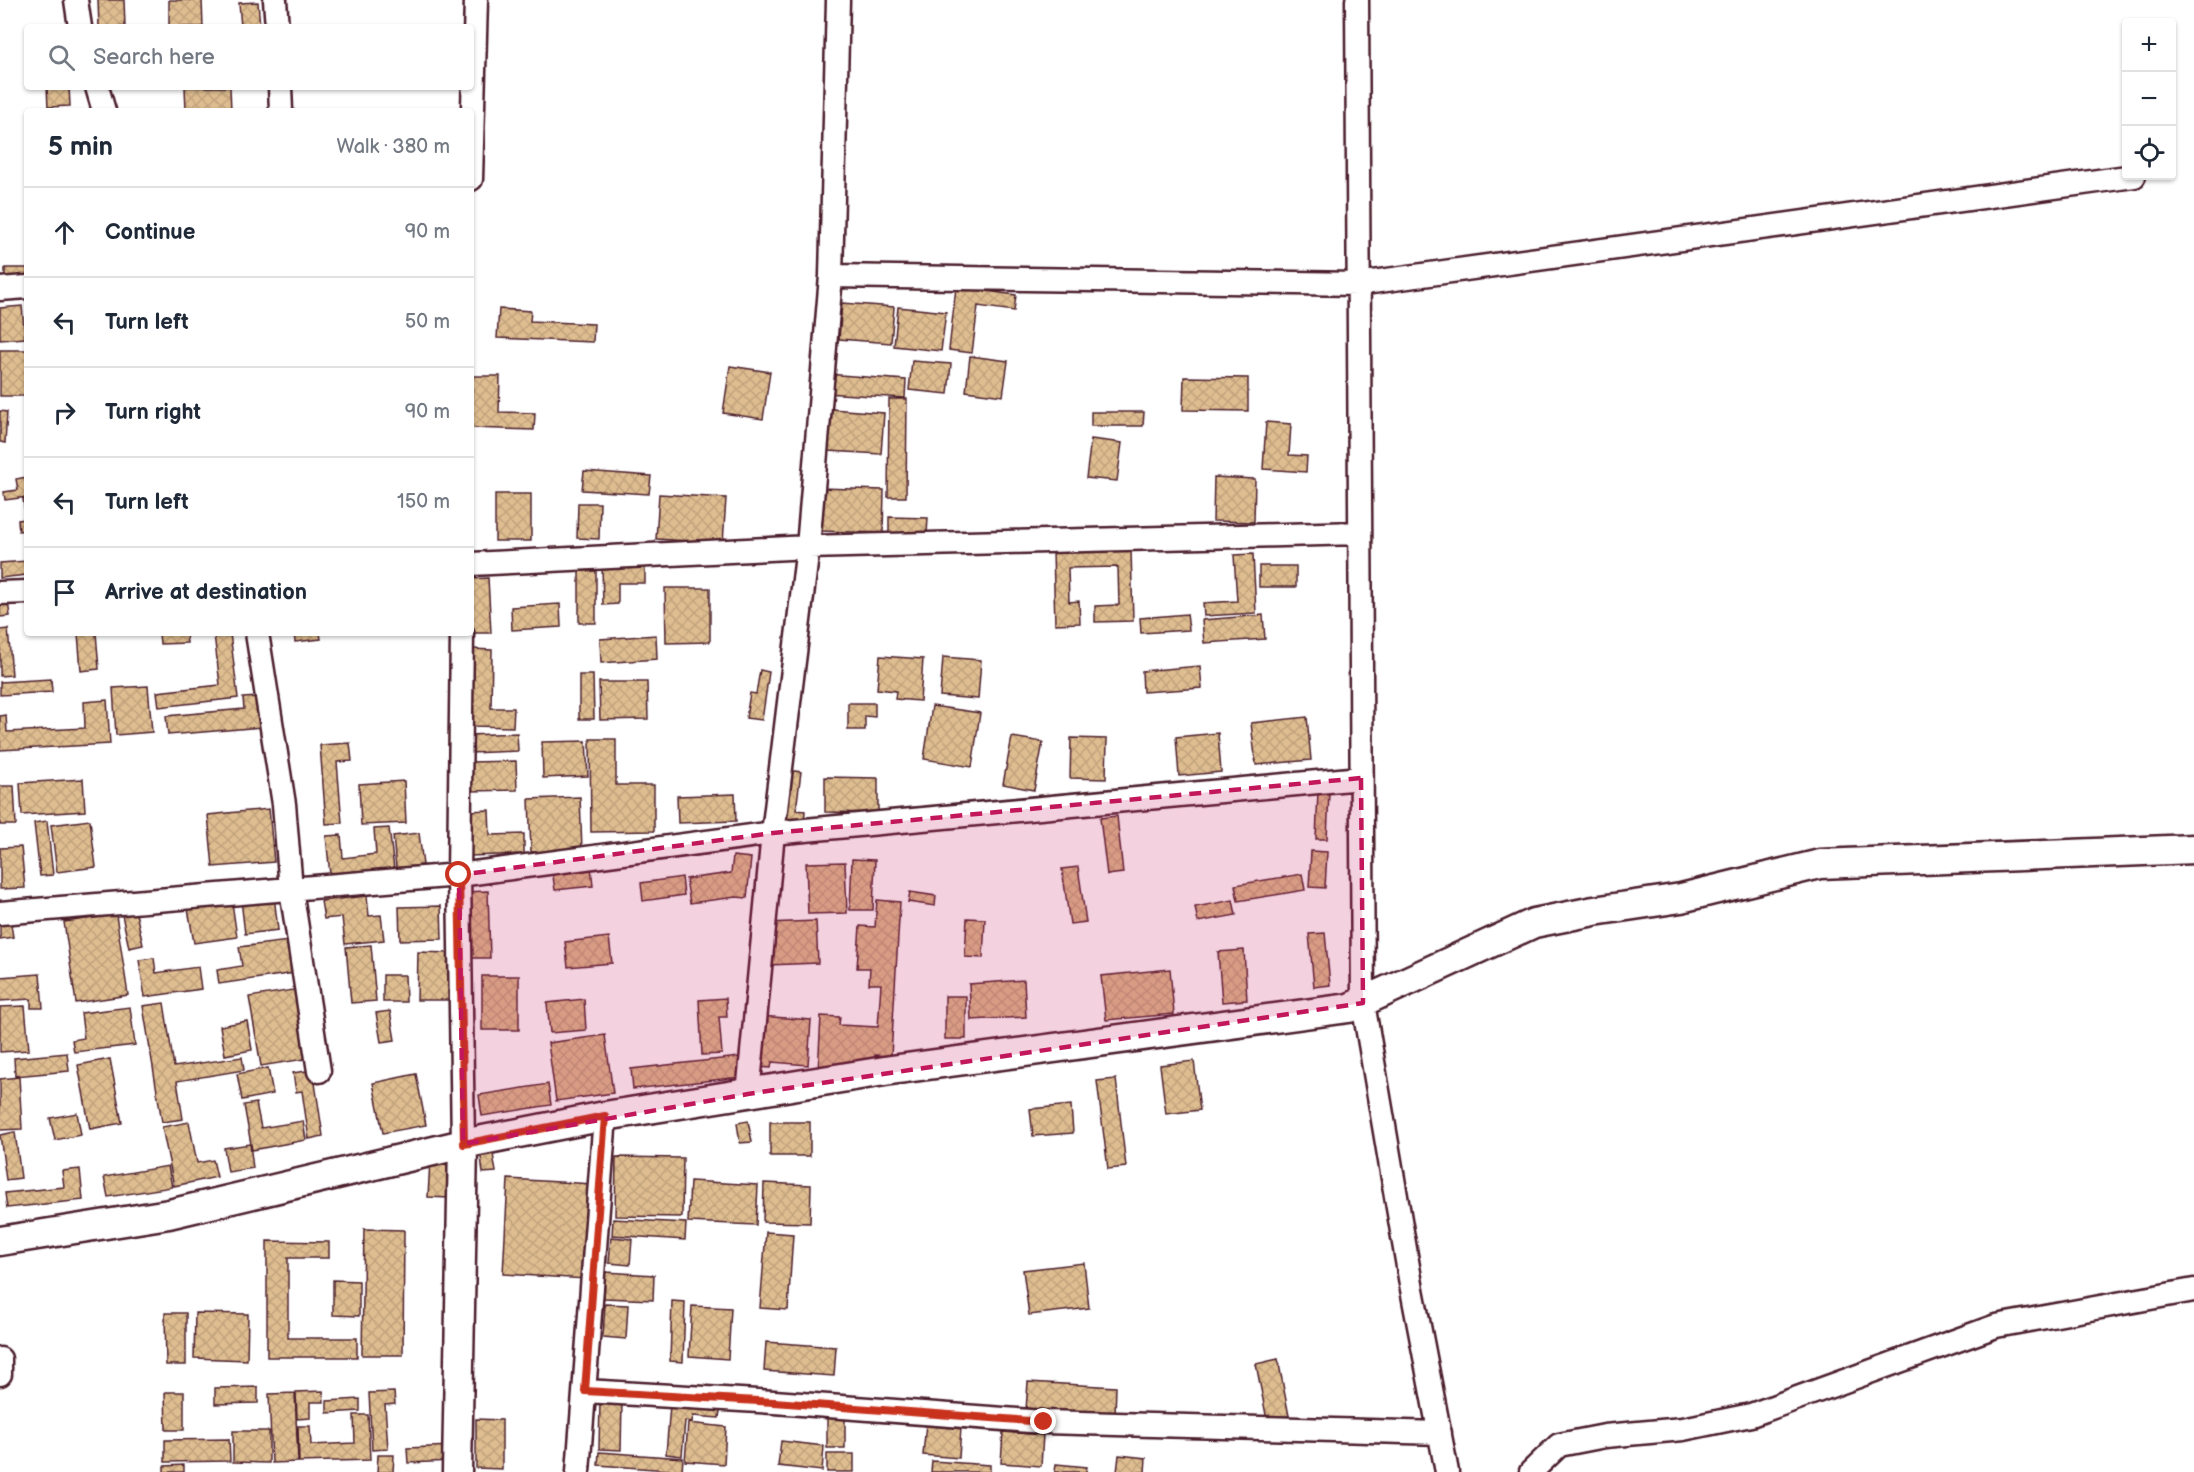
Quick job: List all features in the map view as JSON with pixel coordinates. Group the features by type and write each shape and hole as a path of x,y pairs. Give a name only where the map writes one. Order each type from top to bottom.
{"street":[{"path":"76,0 80,24"},
{"path":"275,0 277,24"},
{"path":"474,72 476,0"},
{"path":"748,1094 773,833 808,548 831,276 838,0"},
{"path":"1357,0 1363,1003 1447,1472"},
{"path":"98,90 103,108"},
{"path":"280,90 281,108"},
{"path":"473,90 473,108"},
{"path":"831,276 1358,284 2122,178"},
{"path":"0,289 24,287"},
{"path":"474,564 808,548 1360,533"},
{"path":"0,593 24,592"},
{"path":"257,636 284,804 291,889 319,1071"},
{"path":"457,1472 464,1144 459,875 462,636"},
{"path":"0,913 459,875 773,833 1361,778"},
{"path":"0,1241 169,1214 464,1144 605,1116 891,1070 1349,1008 1534,923 1681,898 1820,864 2194,849"},
{"path":"579,1472 605,1116"},
{"path":"1531,1472 1559,1445 1605,1436 1683,1429 1751,1415 1996,1326 2194,1290"},
{"path":"0,1359 0,1374"},
{"path":"585,1391 1044,1422 1440,1433"}],"highlighted area":[{"path":"1361,778 1363,1003 748,1094 463,1144 459,875 773,833"}],"building":[{"path":"98,0 124,0 125,24 99,24"},
{"path":"169,0 202,0 203,24 169,24"},
{"path":"258,2 260,24 241,24 239,3"},
{"path":"47,90 69,90 70,106 48,107"},
{"path":"185,90 230,90 231,108 186,108"},
{"path":"5,268 24,268 24,281 5,281"},
{"path":"956,287 1016,295 1014,311 978,306 972,353 949,350"},
{"path":"842,303 894,307 891,343 839,339"},
{"path":"22,306 24,338 0,340 0,308"},
{"path":"898,307 946,312 941,351 894,346"},
{"path":"499,309 531,311 530,321 594,324 593,342 497,338"},
{"path":"0,350 24,350 24,396 0,396"},
{"path":"970,356 1008,361 1003,396 966,391"},
{"path":"912,361 951,364 948,394 909,390"},
{"path":"730,366 770,372 763,419 723,413"},
{"path":"826,374 906,380 905,398 824,393"},
{"path":"474,376 500,376 499,412 535,413 534,430 474,428"},
{"path":"1184,377 1248,378 1248,411 1183,410"},
{"path":"889,399 907,399 906,497 888,497"},
{"path":"831,409 884,413 881,454 828,451"},
{"path":"0,411 7,412 5,443 0,442"},
{"path":"1091,412 1144,412 1143,426 1091,426"},
{"path":"1266,422 1291,424 1289,455 1307,456 1306,472 1263,469"},
{"path":"1091,439 1122,443 1117,481 1086,478"},
{"path":"584,471 651,476 649,494 582,490"},
{"path":"1214,477 1255,479 1254,522 1213,521"},
{"path":"24,478 24,497 5,500 4,492 18,490 16,479"},
{"path":"820,488 884,490 883,533 819,531"},
{"path":"495,494 531,494 531,541 495,541"},
{"path":"659,494 726,498 723,543 656,539"},
{"path":"578,503 600,503 599,539 577,538"},
{"path":"889,517 928,518 927,534 889,533"},
{"path":"24,519 24,530 19,531 18,520"},
{"path":"1131,550 1133,621 1095,622 1095,606 1119,605 1118,567 1068,568 1069,602 1079,601 1080,623 1055,624 1053,552"},
{"path":"1253,554 1256,613 1204,616 1203,603 1237,601 1234,555"},
{"path":"24,561 24,575 0,578 0,563"},
{"path":"645,565 645,583 618,583 618,604 603,605 602,566"},
{"path":"1259,566 1296,566 1296,587 1259,587"},
{"path":"579,571 596,571 596,623 579,623"},
{"path":"488,578 491,633 474,633 474,579"},
{"path":"665,588 710,588 710,642 666,643"},
{"path":"0,601 8,601 10,616 0,617"},
{"path":"560,604 561,627 512,630 511,607"},
{"path":"1187,614 1189,630 1141,633 1140,618"},
{"path":"1263,615 1265,639 1204,643 1202,620"},
{"path":"8,629 12,675 0,676 0,630"},
{"path":"656,635 657,659 601,663 600,639"},
{"path":"78,636 96,636 99,669 81,671"},
{"path":"159,636 186,636 187,643 160,644"},
{"path":"214,636 230,636 238,698 159,707 157,692 220,685"},
{"path":"294,636 320,636 321,639 295,642"},
{"path":"472,649 492,650 491,708 514,708 513,727 471,726"},
{"path":"880,656 923,659 920,701 895,699 896,691 877,689"},
{"path":"943,657 981,660 978,699 940,696"},
{"path":"1200,666 1202,688 1143,692 1142,671"},
{"path":"760,670 769,672 762,720 746,718 750,693 756,694"},
{"path":"579,675 593,675 594,719 579,719"},
{"path":"51,679 52,692 0,695 0,682"},
{"path":"599,682 647,682 648,719 600,720"},
{"path":"148,686 152,732 116,735 113,688"},
{"path":"259,697 262,727 168,735 166,716 244,709 243,698"},
{"path":"107,700 110,744 0,750 0,716 6,715 7,732 85,728 84,702"},
{"path":"848,703 875,703 875,717 865,716 865,730 848,730"},
{"path":"932,706 980,713 972,767 924,759"},
{"path":"1307,717 1311,760 1256,765 1251,723"},
{"path":"517,733 518,751 470,753 469,735"},
{"path":"1218,733 1221,772 1179,776 1176,737"},
{"path":"1012,737 1043,742 1034,790 1003,784"},
{"path":"1071,738 1107,739 1106,779 1070,778"},
{"path":"590,739 616,739 616,785 654,785 654,831 591,832"},
{"path":"586,741 588,776 543,778 542,742"},
{"path":"350,743 352,761 337,762 342,823 326,824 320,745"},
{"path":"516,761 517,790 471,791 471,762"},
{"path":"788,770 801,772 796,810 805,811 804,825 781,824"},
{"path":"825,777 878,778 878,813 825,812"},
{"path":"83,779 85,811 22,815 20,783"},
{"path":"404,781 406,823 361,825 359,784"},
{"path":"0,786 14,786 16,825 0,825"},
{"path":"1318,791 1329,792 1327,839 1316,839"},
{"path":"735,794 736,821 678,823 677,796"},
{"path":"580,797 582,851 531,852 529,799"},
{"path":"269,809 274,862 213,867 208,815"},
{"path":"489,810 490,835 524,834 524,854 471,856 470,811"},
{"path":"1117,816 1123,873 1107,875 1100,818"},
{"path":"90,820 96,867 57,872 51,825"},
{"path":"47,821 53,875 40,876 34,823"},
{"path":"389,828 394,869 330,875 326,836 341,835 343,858 376,854 374,829"},
{"path":"419,833 423,865 396,868 393,836"},
{"path":"21,847 25,888 0,889 0,848"},
{"path":"1311,851 1327,852 1325,888 1309,887"},
{"path":"733,856 751,858 747,898 736,897 690,903 686,879 731,873"},
{"path":"852,859 875,860 873,910 850,910"},
{"path":"845,862 847,913 808,914 806,863"},
{"path":"591,866 593,886 555,890 552,870"},
{"path":"1078,867 1086,922 1070,924 1062,869"},
{"path":"1302,874 1305,890 1238,901 1235,885"},
{"path":"682,877 684,895 643,901 641,883"},
{"path":"488,891 490,958 465,958 463,892"},
{"path":"910,892 936,896 935,906 908,902"},
{"path":"231,896 237,937 194,943 187,903"},
{"path":"274,896 278,930 245,934 241,900"},
{"path":"367,896 369,916 381,915 384,940 345,944 342,917 324,919 321,901"},
{"path":"877,900 900,902 891,1056 875,1055 874,1068 818,1072 821,1016 840,1017 839,1025 878,1027 881,984 869,984 870,968 857,968 860,926 875,927"},
{"path":"1233,900 1236,915 1198,922 1195,907"},
{"path":"441,906 442,939 400,940 399,907"},
{"path":"136,913 143,945 129,948 122,915"},
{"path":"116,915 128,995 76,1003 64,922"},
{"path":"10,918 13,937 0,939 0,920"},
{"path":"967,918 985,919 983,958 965,957"},
{"path":"816,921 818,963 768,965 766,923"},
{"path":"1325,933 1330,985 1314,987 1309,934"},
{"path":"609,937 612,963 568,967 565,942"},
{"path":"289,941 294,973 219,984 217,970 242,966 239,947"},
{"path":"371,945 376,1001 351,1003 346,947"},
{"path":"1244,950 1247,1000 1222,1002 1218,952"},
{"path":"418,952 450,953 449,1000 417,1000"},
{"path":"154,958 156,973 198,967 201,989 145,997 139,960"},
{"path":"1170,969 1174,1014 1106,1020 1101,976"},
{"path":"40,974 43,1008 31,1008 31,999 0,1001 0,977"},
{"path":"383,975 405,975 406,1002 383,1002"},
{"path":"482,976 519,976 519,1030 482,1030"},
{"path":"1024,980 1026,1017 971,1020 969,984"},
{"path":"299,989 311,1058 261,1066 249,997"},
{"path":"945,996 966,996 966,1039 945,1039"},
{"path":"726,998 727,1017 719,1017 722,1054 702,1055 699,1000"},
{"path":"584,999 586,1030 550,1033 547,1003"},
{"path":"164,1003 174,1067 242,1057 244,1070 177,1081 183,1119 162,1122 143,1006"},
{"path":"25,1006 29,1050 0,1052 0,1007"},
{"path":"130,1007 135,1045 74,1052 72,1040 84,1038 81,1013"},
{"path":"390,1011 395,1040 381,1042 376,1013"},
{"path":"760,1016 811,1020 808,1065 772,1062 771,1068 756,1067"},
{"path":"247,1021 252,1050 225,1055 220,1026"},
{"path":"605,1035 613,1093 556,1101 548,1043"},
{"path":"67,1053 69,1071 15,1076 14,1058"},
{"path":"739,1057 741,1077 633,1089 631,1069"},
{"path":"110,1059 122,1123 90,1129 78,1065"},
{"path":"1194,1061 1200,1110 1166,1114 1160,1065"},
{"path":"268,1068 273,1094 242,1100 237,1074"},
{"path":"313,1070 323,1136 309,1139 302,1091 296,1092 293,1073"},
{"path":"416,1074 426,1125 383,1133 373,1083"},
{"path":"19,1077 22,1129 0,1130 0,1079"},
{"path":"1116,1079 1126,1167 1108,1169 1097,1081"},
{"path":"548,1084 551,1105 482,1116 479,1095"},
{"path":"256,1103 261,1128 303,1121 306,1140 252,1150 244,1105"},
{"path":"1071,1105 1073,1133 1033,1136 1030,1109"},
{"path":"77,1113 81,1135 55,1140 50,1118"},
{"path":"748,1121 752,1142 740,1143 737,1123"},
{"path":"189,1122 197,1163 213,1160 217,1177 174,1186 162,1127"},
{"path":"770,1122 810,1122 810,1156 770,1156"},
{"path":"15,1132 21,1178 6,1180 0,1135"},
{"path":"250,1144 253,1168 228,1172 224,1148"},
{"path":"492,1148 496,1172 483,1173 480,1149"},
{"path":"616,1157 683,1158 682,1217 615,1216"},
{"path":"430,1160 450,1160 449,1198 428,1197"},
{"path":"168,1166 172,1187 108,1197 104,1177"},
{"path":"80,1169 83,1200 7,1208 5,1193 64,1187 62,1171"},
{"path":"508,1179 593,1184 587,1279 503,1274"},
{"path":"690,1181 758,1185 756,1225 688,1222"},
{"path":"764,1183 811,1185 810,1223 763,1222"},
{"path":"613,1219 686,1223 685,1240 612,1235"},
{"path":"364,1229 404,1230 403,1355 362,1355"},
{"path":"766,1232 793,1234 788,1310 760,1308"},
{"path":"611,1237 632,1239 630,1265 609,1263"},
{"path":"267,1241 329,1242 329,1258 288,1258 288,1338 357,1338 357,1357 267,1357"},
{"path":"1084,1263 1089,1308 1029,1315 1023,1270"},
{"path":"605,1272 654,1275 653,1300 604,1298"},
{"path":"333,1280 359,1281 359,1316 333,1315"},
{"path":"672,1301 685,1302 683,1362 670,1361"},
{"path":"605,1304 628,1305 626,1339 603,1337"},
{"path":"692,1306 731,1308 728,1359 689,1356"},
{"path":"165,1313 186,1313 186,1365 166,1365"},
{"path":"195,1313 248,1314 247,1360 194,1358"},
{"path":"766,1342 836,1347 834,1376 764,1371"},
{"path":"1278,1359 1289,1416 1267,1420 1256,1364"},
{"path":"1028,1382 1116,1387 1115,1415 1026,1410"},
{"path":"258,1387 258,1403 215,1404 215,1388"},
{"path":"323,1391 324,1402 310,1402 310,1418 297,1419 296,1392"},
{"path":"165,1392 184,1392 184,1430 166,1430"},
{"path":"394,1392 395,1404 385,1405 388,1449 372,1450 369,1393"},
{"path":"295,1393 298,1462 272,1463 269,1394"},
{"path":"360,1399 360,1411 327,1413 327,1401"},
{"path":"600,1401 622,1401 621,1450 599,1449"},
{"path":"670,1405 720,1410 719,1418 693,1416 692,1422 685,1421 682,1456 666,1454"},
{"path":"354,1415 368,1415 370,1460 299,1462 298,1426 310,1426 311,1445 355,1443"},
{"path":"827,1416 845,1416 845,1448 827,1448"},
{"path":"476,1419 502,1420 502,1469 476,1468"},
{"path":"688,1423 726,1427 724,1464 685,1461"},
{"path":"926,1423 961,1427 959,1458 923,1455"},
{"path":"233,1431 269,1431 269,1463 233,1462"},
{"path":"1003,1432 1043,1435 1041,1466 1001,1463"},
{"path":"229,1439 230,1461 165,1462 165,1440"},
{"path":"781,1441 824,1446 822,1471 778,1466"},
{"path":"452,1446 452,1461 408,1463 407,1448"},
{"path":"599,1452 683,1458 682,1471 598,1465"},
{"path":"827,1454 854,1454 854,1472 827,1472"},
{"path":"378,1455 394,1455 393,1472 377,1472"},
{"path":"1119,1455 1146,1458 1145,1472 1117,1472"},
{"path":"932,1461 990,1465 990,1472 931,1472"},
{"path":"1056,1464 1087,1467 1086,1472 1055,1472"},
{"path":"184,1465 184,1472 164,1472 164,1466"}],"route":[{"path":"459,875 464,1144 605,1116 585,1391 1044,1422"}]}
